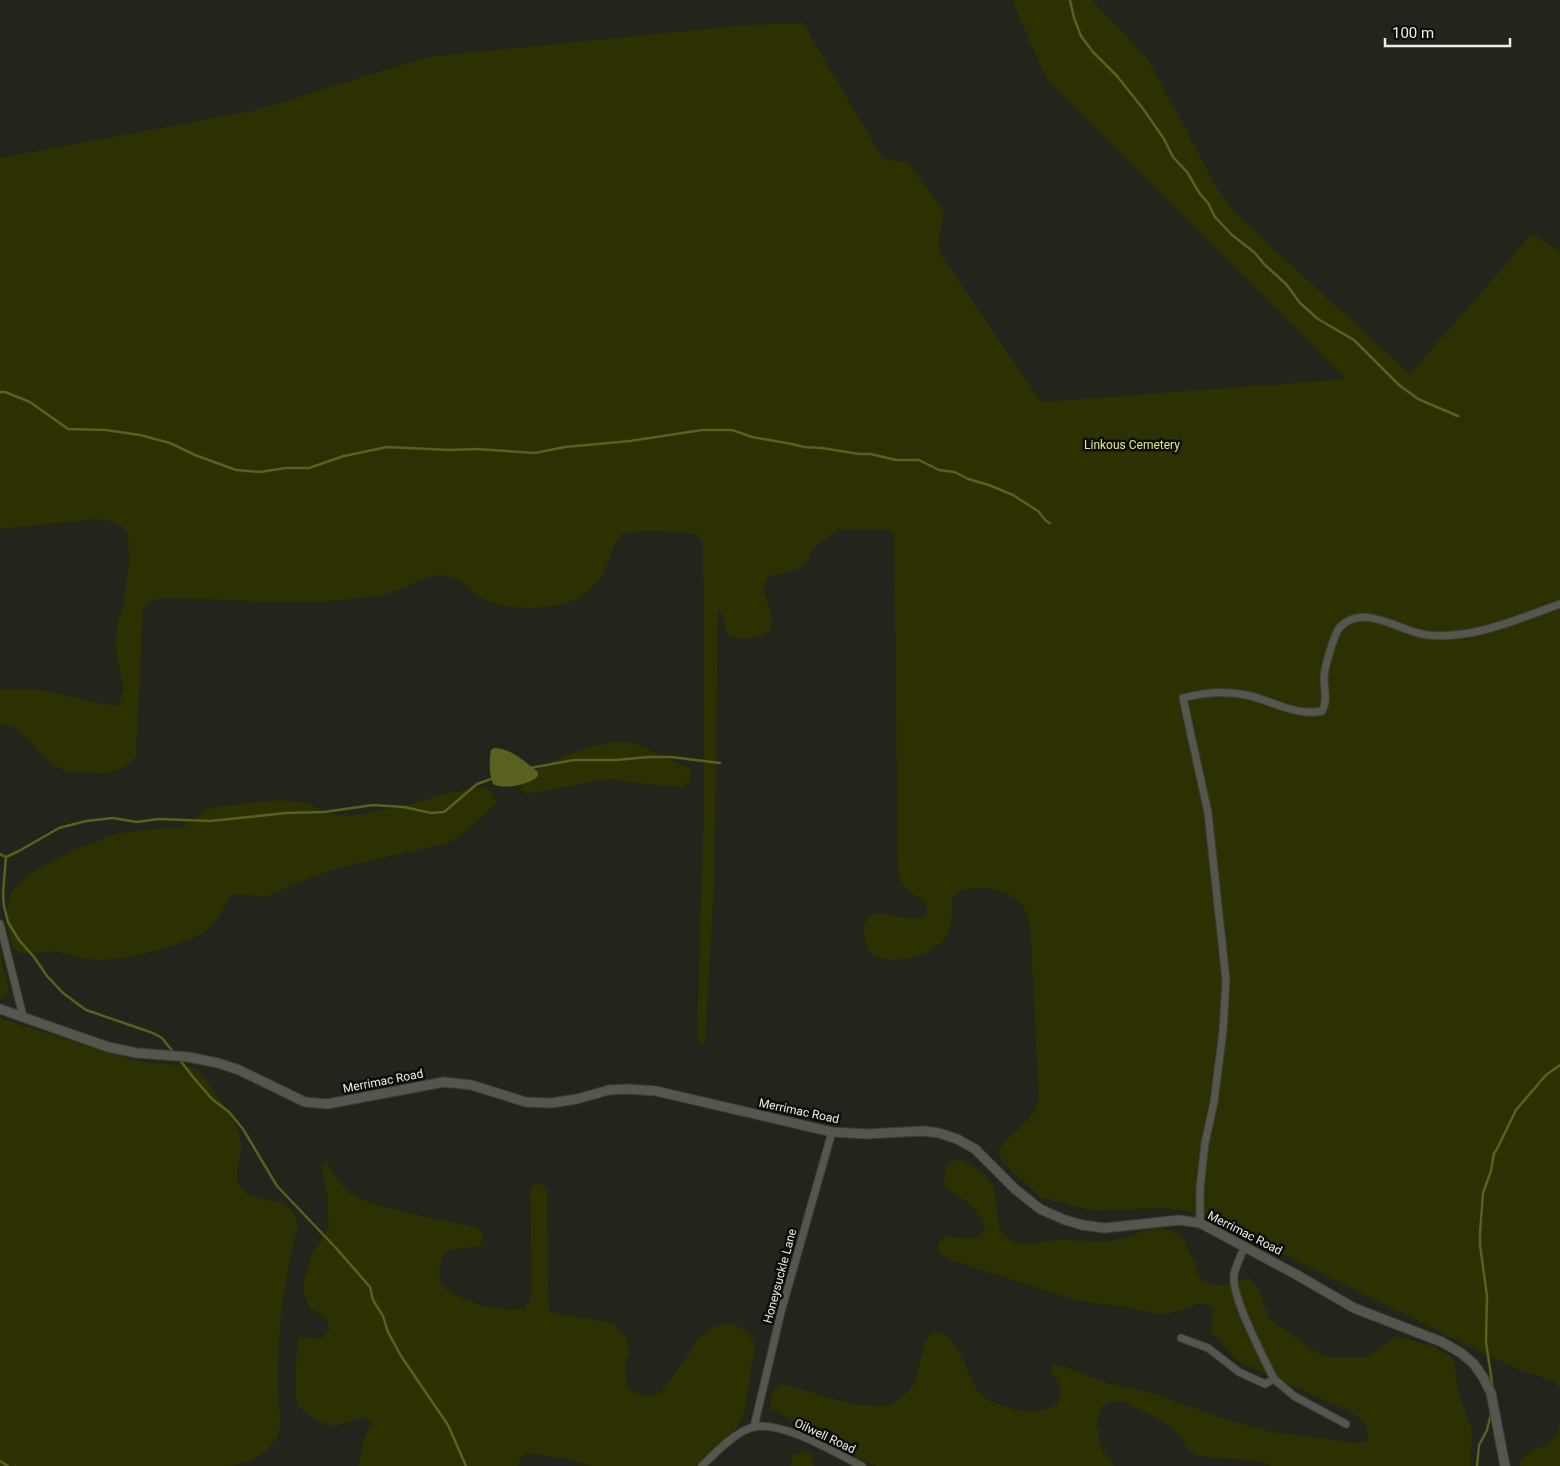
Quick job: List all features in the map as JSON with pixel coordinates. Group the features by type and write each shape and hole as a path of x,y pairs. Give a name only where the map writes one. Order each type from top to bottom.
{"street":[{"path":"1200,1223 1200,1188 1205,1144 1214,1102 1222,1040 1226,980 1208,813 1183,698 1201,693 1220,691 1247,695 1306,714 1322,712 1326,698 1324,676 1336,636 1340,628 1349,621 1369,617 1384,620 1412,633 1447,636 1498,626 1560,604"},
{"path":"0,924 22,1016"},
{"name":"Merrimac Road","path":"0,1009 108,1047 137,1053 188,1057 232,1068 305,1102 328,1104 444,1082 471,1085 526,1102 551,1103 578,1099 609,1090 627,1089 656,1091 832,1132 866,1134 922,1131 939,1133 957,1139 974,1149 1015,1189 1040,1209 1065,1220 1082,1225 1105,1228 1179,1220 1200,1223 1245,1246 1354,1308 1442,1342 1461,1353 1474,1364 1491,1394 1505,1466"},
{"name":"Honeysuckle Lane","path":"754,1427 781,1312 832,1132"},
{"path":"1245,1246 1234,1275 1235,1289 1251,1332 1274,1379 1294,1396 1346,1424"},
{"path":"1181,1338 1208,1348 1239,1372 1265,1384 1274,1379"},
{"path":"702,1466 742,1432 754,1427"},
{"name":"Oilwell Road","path":"754,1427 775,1427 800,1436 862,1466"}],"green space":[{"name":"Linkous Cemetery","path":"1012,0 1092,0 1148,59 1216,186 1235,213 1410,374 1532,234 1560,251 1560,1389 1554,1381 1515,1368 1479,1351 1228,1227 1183,1210 1158,1208 1093,1211 1040,1197 1001,1160 999,1149 1033,1114 1039,1099 1030,924 1023,907 1014,898 1000,891 984,888 968,889 961,891 952,899 952,916 946,937 938,946 931,950 916,956 892,960 870,953 865,941 863,925 868,917 876,913 920,919 927,912 926,903 905,887 898,872 894,535 890,530 839,529 814,548 807,562 795,570 768,577 764,590 772,616 771,629 761,635 739,638 728,635 723,614 718,613 714,886 705,1042 700,1044 697,1035 704,803 703,542 696,534 635,532 621,536 615,544 605,569 595,585 573,601 545,607 504,606 485,600 462,581 442,575 425,578 395,591 367,598 313,602 165,598 155,600 147,604 143,610 136,757 133,761 114,771 103,773 66,771 49,761 17,729 0,724 0,689 36,689 118,707 123,689 115,645 129,563 128,535 123,527 114,522 98,519 0,529 0,158 257,110 427,57 746,25 803,23 883,159 907,162 944,211 938,246 944,259 1041,402 1345,379 1045,76"},
{"path":"624,741 636,744 691,769 690,780 682,787 607,779 526,794 520,789 524,776 548,764 598,745"},
{"path":"484,787 493,794 496,804 466,831 447,843 338,868 264,897 237,894 229,897 218,918 208,929 199,935 172,946 139,955 109,960 88,959 57,952 28,954 13,948 6,920 10,894 17,885 29,874 76,849 119,833 180,828 211,808 222,806 278,800 306,803 331,814 350,816"},
{"path":"0,953 9,991 3,999 0,998"},
{"path":"0,1018 129,1059 187,1066 198,1071 204,1077 236,1126 241,1143 237,1174 239,1184 245,1192 253,1197 279,1202 287,1206 293,1213 298,1224 285,1286 279,1338 278,1391 280,1426 273,1443 257,1457 230,1466 0,1466"},
{"path":"959,1159 988,1178 993,1187 1000,1227 1004,1234 1013,1240 1026,1244 1056,1240 1096,1242 1117,1240 1149,1229 1166,1229 1181,1236 1184,1240 1202,1281 1219,1285 1251,1279 1260,1291 1268,1318 1315,1351 1329,1357 1365,1357 1396,1336 1433,1346 1450,1355 1455,1366 1459,1396 1472,1429 1471,1466 1271,1466 1263,1462 1199,1456 1188,1449 1179,1436 1164,1422 1122,1401 1110,1402 1102,1407 1096,1424 1102,1448 1114,1466 877,1466 861,1460 770,1408 773,1391 781,1384 851,1404 886,1406 893,1403 907,1393 915,1382 925,1341 932,1332 942,1334 957,1347 971,1378 982,1395 995,1403 1018,1410 1039,1411 1058,1403 1061,1386 1050,1372 1052,1365 1066,1367 1103,1382 1155,1394 1224,1419 1267,1431 1357,1443 1367,1442 1368,1432 1365,1424 1351,1412 1239,1362 1211,1332 1213,1311 1208,1305 1197,1304 1172,1313 1156,1314 1128,1307 1084,1302 951,1260 939,1253 937,1247 940,1240 947,1235 959,1238 975,1237 979,1236 985,1228 972,1207 944,1185 947,1165"},
{"path":"327,1162 344,1188 356,1197 388,1208 477,1228 483,1234 483,1240 479,1246 451,1250 442,1256 439,1273 440,1280 445,1288 459,1297 477,1304 504,1310 524,1308 532,1295 530,1190 532,1185 538,1183 544,1185 547,1194 548,1303 550,1310 572,1317 596,1320 617,1327 624,1335 629,1347 625,1367 627,1386 637,1394 645,1396 654,1396 661,1391 671,1380 698,1338 705,1332 721,1325 737,1326 750,1336 755,1344 743,1418 736,1429 696,1466 593,1466 568,1459 527,1453 520,1459 519,1466 359,1466 363,1440 372,1424 365,1416 335,1426 320,1422 309,1416 299,1407 295,1398 297,1342 300,1337 317,1339 323,1337 329,1329 327,1320 309,1307 304,1294 303,1280 313,1253 329,1227 328,1198 322,1166"},
{"path":"1560,1423 1560,1466 1519,1466 1526,1454 1551,1440"},
{"path":"808,1449 814,1466 791,1466 792,1455"}],"shaded area":[{"path":"494,748 506,750 518,756 538,772 538,776 529,782 517,786 504,787 493,784 490,763 491,750"}],"waterway":[{"path":"1070,0 1081,36 1144,110 1164,139 1173,157 1187,172 1200,194 1208,203 1215,217 1232,235 1255,253 1286,284 1300,303 1318,319 1354,340 1399,385 1418,399 1458,416"},
{"path":"0,392 5,392 30,402 68,429 106,430 140,435 170,443 195,455 236,470 260,472 286,468 309,468 344,456 387,447 450,450 476,449 535,453 565,447 630,441 702,430 732,430 752,437 804,447 871,454 896,460 919,460 939,470 955,472 968,479 1013,495 1038,511 1050,523"},
{"path":"530,768 574,760 616,760 649,757 671,757 720,763"},
{"path":"0,854 6,857 59,828 86,821 113,818 137,822 158,819 210,821 286,813 324,812 373,805 404,807 431,813 444,812 477,784 494,778"},
{"path":"6,857 3,894 8,922 19,940 47,976 63,993 86,1010 153,1033 162,1038 174,1053"},
{"path":"179,1059 212,1099 229,1112 243,1129 277,1186 370,1287 373,1300 383,1316 388,1332 401,1356 448,1425 466,1466"},
{"path":"1493,1389 1486,1342 1487,1296 1480,1245 1483,1193 1491,1171 1494,1153 1516,1110 1546,1075 1560,1065"},
{"path":"1477,1466 1479,1445 1487,1430 1491,1414"},
{"path":"0,1461 8,1466"}]}
